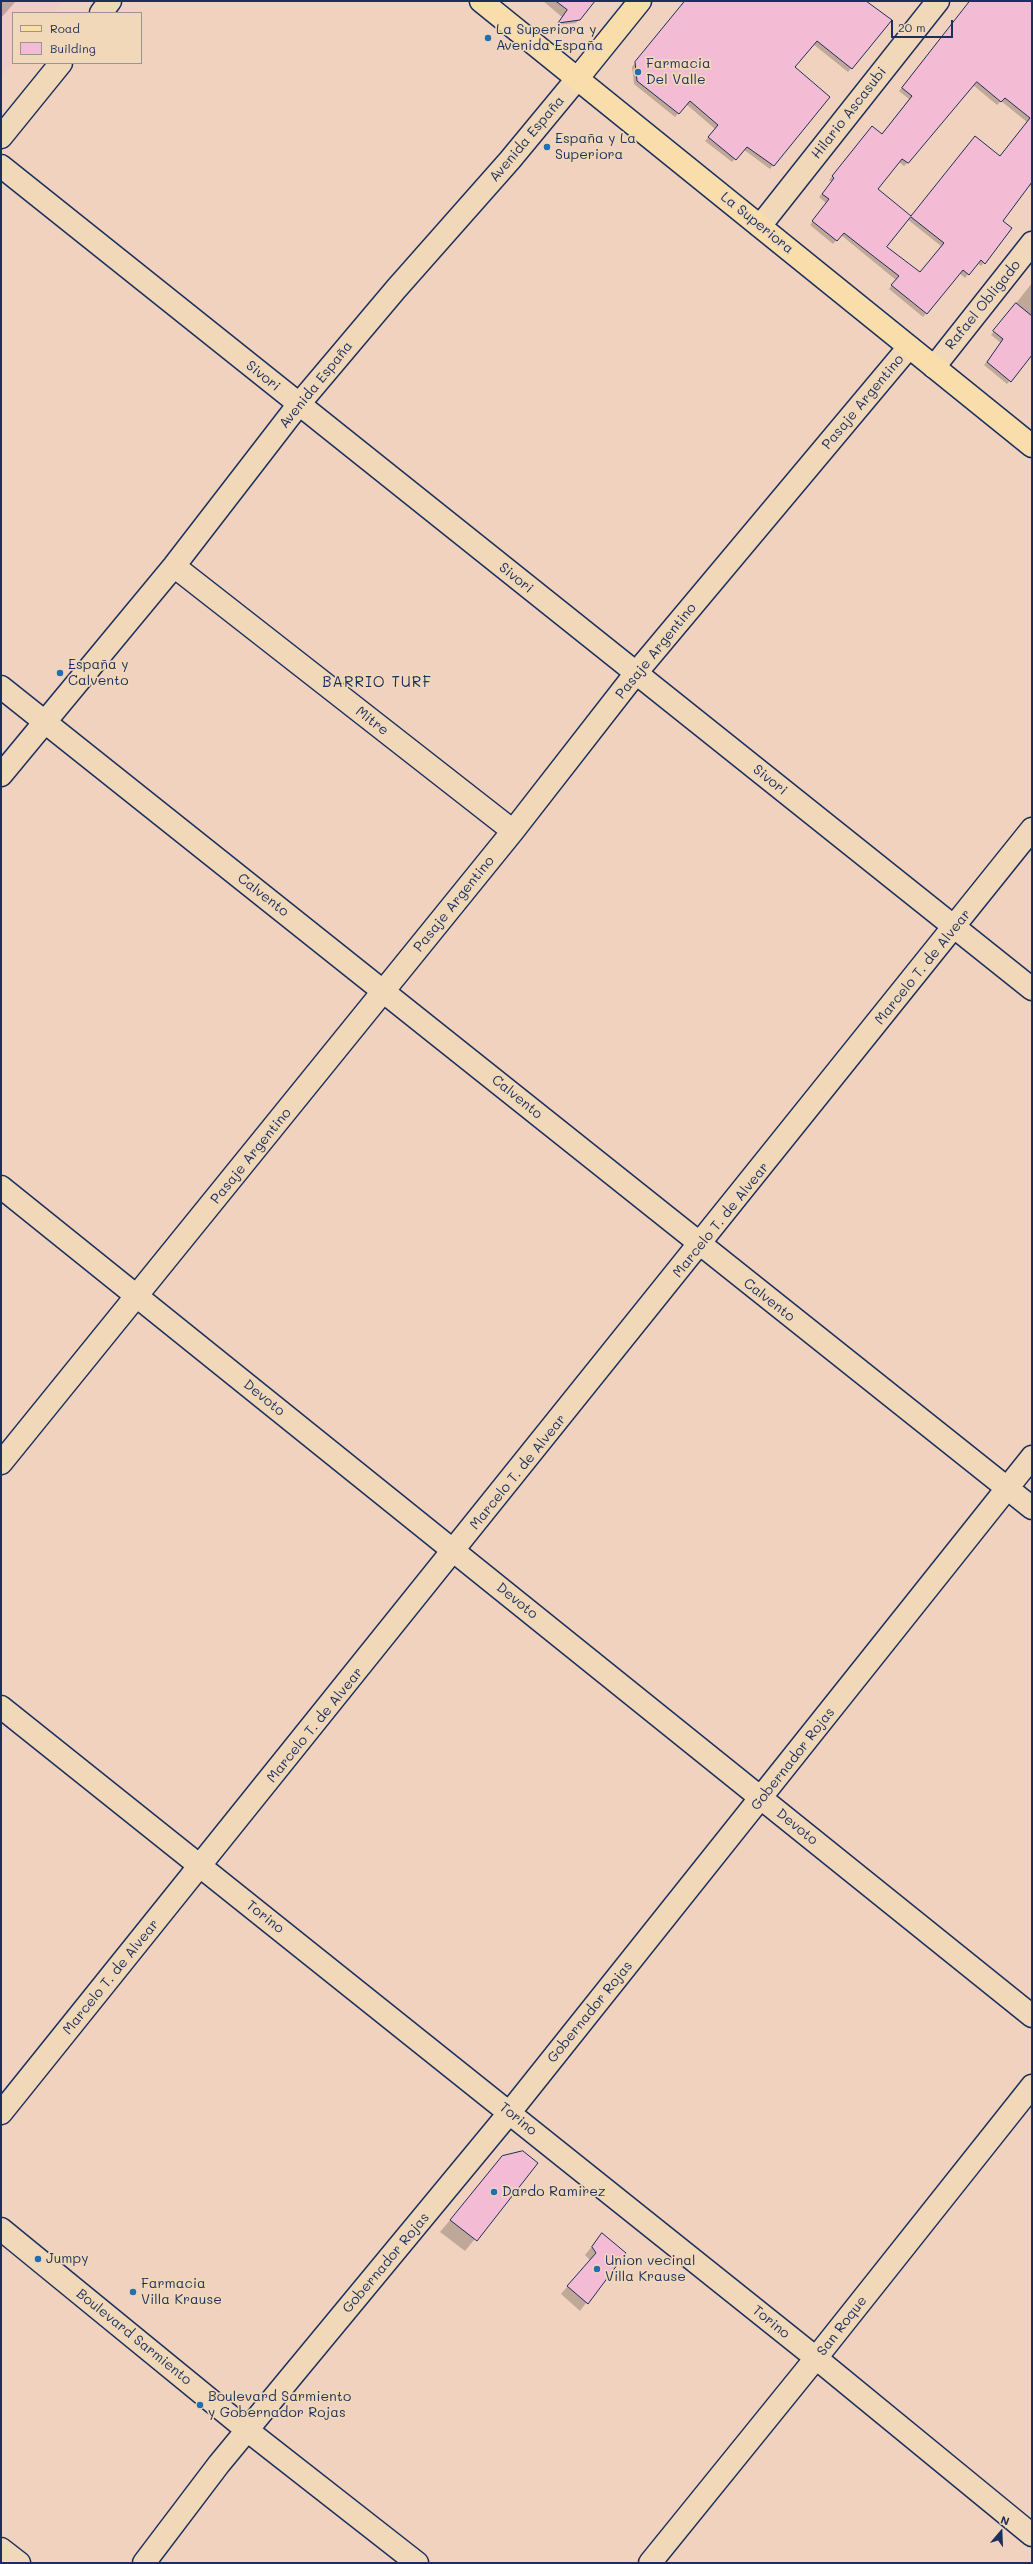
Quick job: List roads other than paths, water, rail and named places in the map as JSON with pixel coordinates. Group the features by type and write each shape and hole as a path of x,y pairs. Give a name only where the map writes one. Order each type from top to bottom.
{"main road":[{"name":"La Superiora","path":"481,1 1032,446"},
{"name":"Avenida España","path":"577,79 640,1"}],"street":[{"name":"Hilario Ascasubi","path":"760,226 938,1"},
{"path":"1,137 59,64"},
{"name":"Avenida España","path":"1,775 174,566 300,404 396,289 510,160 577,79"},
{"name":"Sivori","path":"1,166 1032,989"},
{"name":"Rafael Obligado","path":"934,367 1032,243"},
{"name":"Pasaje Argentino","path":"1,1463 138,1297 513,831 636,673 909,347"},
{"name":"Mitre","path":"174,566 513,831"},
{"name":"Calvento","path":"1,687 384,990 700,1246 1032,1508"},
{"name":"Marcelo T. de Alvear","path":"1,2113 700,1246 955,928 1032,829"},
{"name":"Devoto","path":"1,1187 1032,2016"},
{"name":"Gobernador Rojas","path":"144,2563 247,2430 510,2112 762,1798 1032,1457"},
{"name":"Torino","path":"1,1707 200,1867 510,2112 816,2358 1032,2535"},
{"name":"San Roque","path":"650,2563 816,2358 1032,2086"},
{"name":"Boulevard Sarmiento","path":"1,2229 247,2430 417,2563"},
{"path":"1,2549 19,2563"}],"place":[{"name":"La Superiora y Avenida España","path":"488,38"},
{"name":"Farmacia Del Valle","path":"638,72"},
{"name":"España y La Superiora","path":"547,147"},
{"name":"España y Calvento","path":"60,673"},
{"name":"Dardo Ramirez","path":"494,2192"},
{"name":"Jumpy","path":"38,2259"},
{"name":"Union vecinal Villa Krause","path":"597,2269"},
{"name":"Farmacia Villa Krause","path":"133,2292"},
{"name":"Boulevard Sarmiento y Gobernador Rojas","path":"200,2405"}],"district":[{"name":"BARRIO TURF","path":"377,682"}]}
